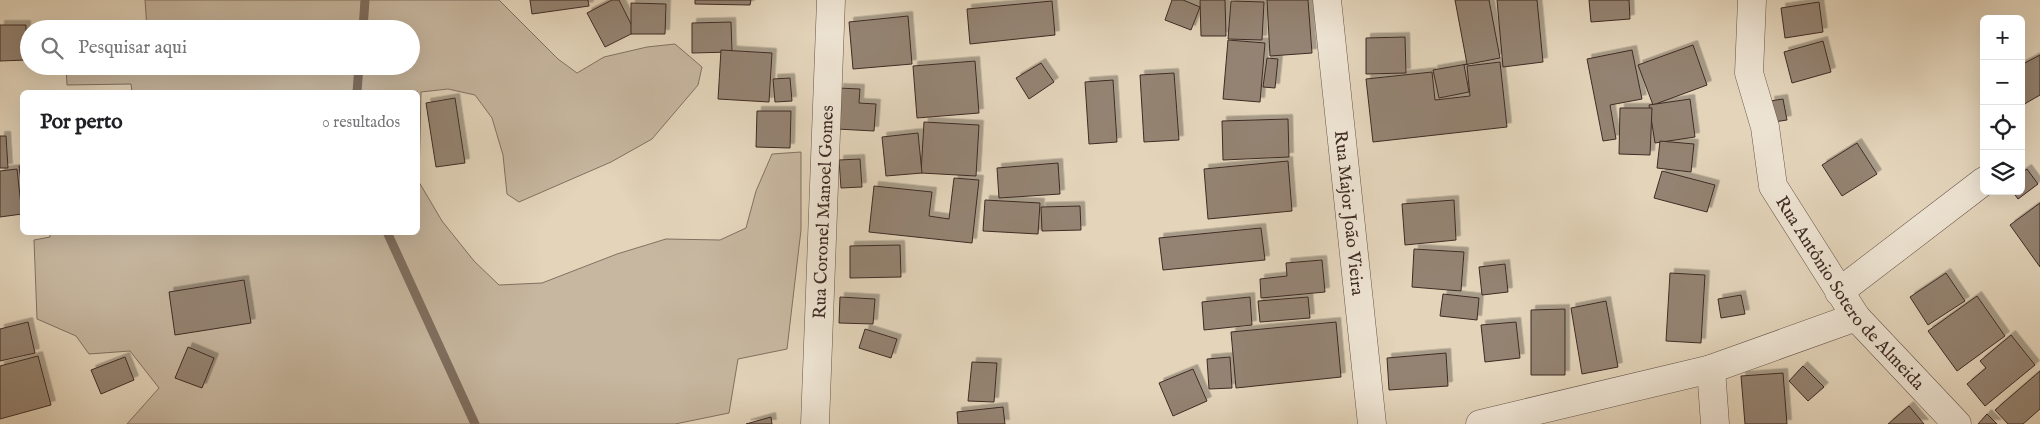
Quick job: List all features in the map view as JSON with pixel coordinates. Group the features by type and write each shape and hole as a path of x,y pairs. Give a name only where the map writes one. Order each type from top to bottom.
{"street":[{"name":"Rua Coronel Manoel Gomes","path":"815,424 831,0"},
{"name":"Rua Major João Vieira","path":"1327,0 1372,424"},
{"name":"Rua Antônio Sotero de Almeida","path":"1752,0 1749,73 1765,127 1773,186 1856,317 1957,424"},
{"path":"1840,292 1980,184"},
{"path":"1480,424 1711,369 1856,317"},
{"path":"1711,369 1716,424"}],"shaded area":[{"path":"145,0 499,0 558,59 577,73 604,57 647,47 675,44 702,67 698,85 652,139 611,162 519,202 507,194 503,155 492,118 475,95 448,89 421,92 420,137 420,90 132,90 131,84 67,85 66,75 420,75 420,20 146,20"},
{"path":"801,152 801,230 787,349 738,359 729,413 675,424 127,424 159,388 130,351 89,354 76,336 37,319 34,240 50,237 50,235 420,235 420,184 442,221 474,261 499,285 542,283 617,254 666,239 720,240 746,228 756,191 772,154"}],"building":[{"path":"530,0 588,0 589,6 532,14"},
{"path":"612,0 619,0 635,32 605,47 587,13"},
{"path":"695,0 751,0 750,5 695,4"},
{"path":"1172,0 1183,0 1200,7 1191,30 1165,20"},
{"path":"1200,0 1225,0 1226,36 1201,36"},
{"path":"1267,0 1308,0 1312,53 1270,56"},
{"path":"1455,0 1489,0 1500,58 1464,65 1469,92 1439,98 1433,70 1467,64"},
{"path":"1497,0 1537,0 1543,62 1503,67"},
{"path":"1589,0 1629,0 1630,19 1591,22"},
{"path":"1052,1 1055,35 970,44 967,9"},
{"path":"1231,1 1264,2 1262,40 1228,39"},
{"path":"1819,2 1823,32 1785,38 1781,8"},
{"path":"631,3 666,4 665,34 631,34"},
{"path":"908,16 912,64 853,69 849,22"},
{"path":"731,22 732,52 692,53 692,23"},
{"path":"0,25 20,25 20,60 0,61"},
{"path":"1405,37 1406,73 1366,74 1366,38"},
{"path":"1228,40 1265,43 1260,102 1223,99"},
{"path":"1823,41 1831,72 1792,83 1784,52"},
{"path":"1693,45 1707,85 1653,105 1638,65"},
{"path":"721,50 772,53 769,102 718,99"},
{"path":"1632,50 1642,99 1610,105 1616,139 1603,141 1587,59"},
{"path":"2040,55 2040,95 2025,104 2025,63"},
{"path":"1267,58 1278,59 1275,88 1263,87"},
{"path":"975,61 979,113 917,118 913,66"},
{"path":"1500,62 1507,127 1373,142 1366,79 1432,72 1435,100 1470,96 1467,66"},
{"path":"1041,63 1054,82 1029,99 1016,78"},
{"path":"1174,73 1179,140 1144,142 1140,75"},
{"path":"790,78 792,101 775,102 773,79"},
{"path":"1113,80 1117,142 1089,144 1085,82"},
{"path":"839,88 860,89 859,103 876,104 874,131 837,129"},
{"path":"455,98 465,163 436,167 426,103"},
{"path":"1690,99 1695,137 1655,143 1649,105"},
{"path":"1783,99 1787,120 1774,122 1770,101"},
{"path":"1620,108 1652,108 1650,155 1619,154"},
{"path":"757,111 791,111 790,148 756,147"},
{"path":"1288,119 1289,157 1223,160 1222,121"},
{"path":"924,122 979,125 976,176 921,173"},
{"path":"918,133 922,173 886,176 882,137"},
{"path":"0,136 6,136 8,168 0,168"},
{"path":"1660,141 1694,144 1691,172 1657,168"},
{"path":"1857,143 1877,174 1842,196 1822,165"},
{"path":"860,159 862,187 841,188 839,160"},
{"path":"1288,161 1292,211 1208,219 1204,169"},
{"path":"1058,163 1060,194 999,198 997,168"},
{"path":"17,169 20,214 0,217 0,171"},
{"path":"2027,169 2038,184 2025,194 2025,170"},
{"path":"1662,171 1715,185 1707,212 1654,198"},
{"path":"954,178 979,180 972,243 869,232 874,186 932,192 929,216 949,219"},
{"path":"2015,195 2023,195 2018,199"},
{"path":"985,200 1040,203 1038,234 983,231"},
{"path":"1454,200 1456,240 1405,245 1402,204"},
{"path":"2040,203 2040,267 2010,225"},
{"path":"1080,206 1081,230 1042,231 1041,207"},
{"path":"1261,228 1265,260 1163,270 1159,238"},
{"path":"900,245 901,277 850,278 850,246"},
{"path":"1414,249 1464,252 1461,291 1412,287"},
{"path":"1322,260 1325,292 1261,298 1260,279 1287,276 1286,263"},
{"path":"1505,264 1508,292 1482,295 1479,267"},
{"path":"1670,273 1705,275 1701,343 1666,341"},
{"path":"1946,273 1965,301 1928,325 1910,297"},
{"path":"244,280 251,323 175,335 169,292"},
{"path":"1443,294 1479,298 1477,320 1440,316"},
{"path":"1741,295 1745,314 1721,318 1718,299"},
{"path":"1977,296 2005,336 1957,371 1928,331"},
{"path":"840,297 875,299 873,324 839,323"},
{"path":"1250,297 1252,325 1204,330 1202,302"},
{"path":"1308,297 1310,318 1260,322 1258,301"},
{"path":"1606,301 1618,367 1582,374 1571,308"},
{"path":"1565,309 1565,375 1531,375 1531,310"},
{"path":"28,322 35,353 0,361 0,329"},
{"path":"1336,322 1341,377 1236,388 1231,332"},
{"path":"1516,322 1520,358 1485,362 1481,325"},
{"path":"865,329 897,339 891,358 859,348"},
{"path":"2011,335 2035,365 1985,406 1967,384 1986,368 1980,361"},
{"path":"188,347 214,358 202,388 175,378"},
{"path":"1446,353 1448,386 1389,390 1387,358"},
{"path":"38,356 51,405 0,419 0,366"},
{"path":"125,357 134,380 101,394 91,370"},
{"path":"1230,357 1232,388 1209,389 1207,359"},
{"path":"972,362 997,363 994,402 968,401"},
{"path":"1803,366 1824,387 1808,401 1789,381"},
{"path":"1193,369 1207,401 1173,416 1159,383"},
{"path":"2040,371 2040,409 2023,424 2008,424 1995,410"},
{"path":"1783,373 1787,424 1745,424 1741,376"},
{"path":"1909,406 1924,424 1888,424"},
{"path":"1003,407 1005,424 958,424 957,412"},
{"path":"1987,414 1997,424 1978,424"},
{"path":"771,417 772,424 746,424"}],"waterway":[{"path":"364,20 365,0"},
{"path":"357,90 358,75"},
{"path":"388,235 475,424"}]}
